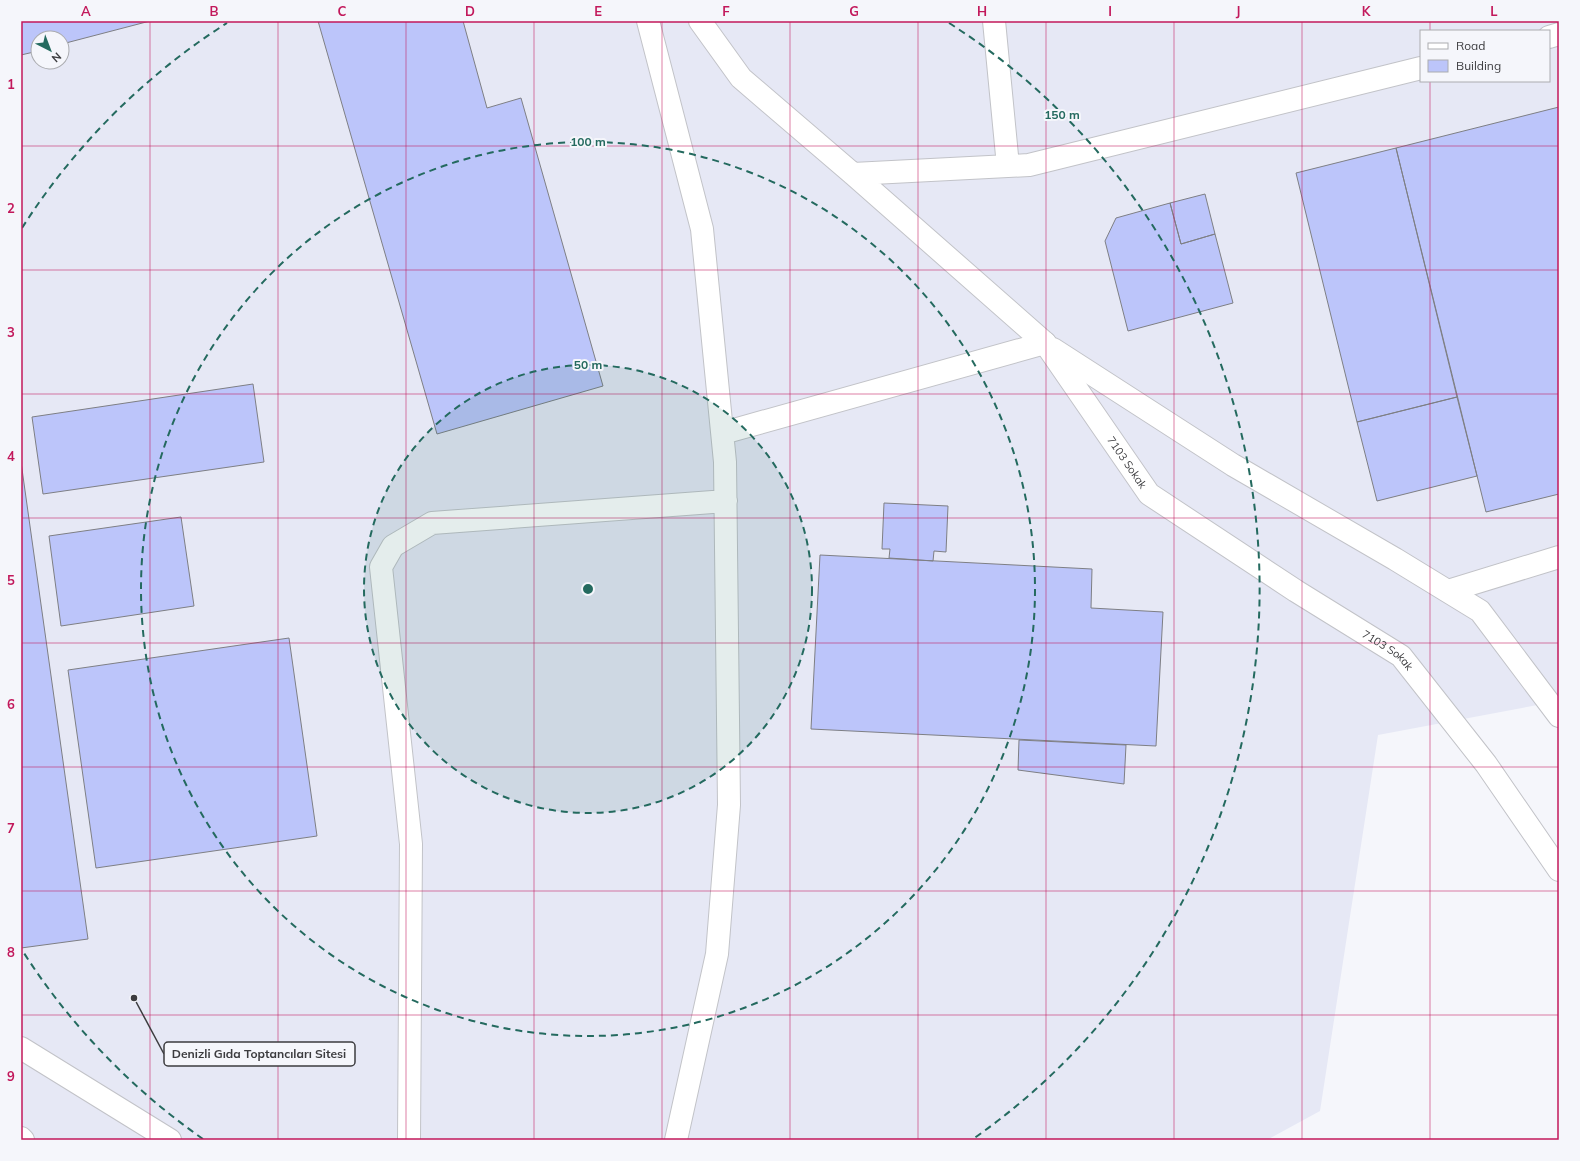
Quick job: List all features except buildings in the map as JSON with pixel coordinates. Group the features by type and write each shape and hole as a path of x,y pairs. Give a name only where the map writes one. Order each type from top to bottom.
{"street":[{"path":"648,21 702,229 723,433 726,501 729,805 717,954 676,1140"},
{"path":"700,21 741,78 853,174 1045,343 1233,465 1395,559 1480,611 1559,716"},
{"path":"994,21 1008,166"},
{"path":"853,174 1029,165 1420,68"},
{"path":"723,433 1045,343"},
{"name":"7103 Sokak","path":"1045,343 1149,494 1296,591 1401,656 1486,764 1559,870"},
{"path":"409,1140 411,844 381,567 393,546 432,523 726,501"},
{"path":"1448,591 1559,557"},
{"path":"21,1048 170,1140"}],"shaded area":[{"path":"21,21 1559,21 1559,701 1378,735 1320,1111 1267,1140 21,1140"}],"place":[{"name":"Denizli Gıda Toptancıları Sitesi","path":"134,998"}]}
